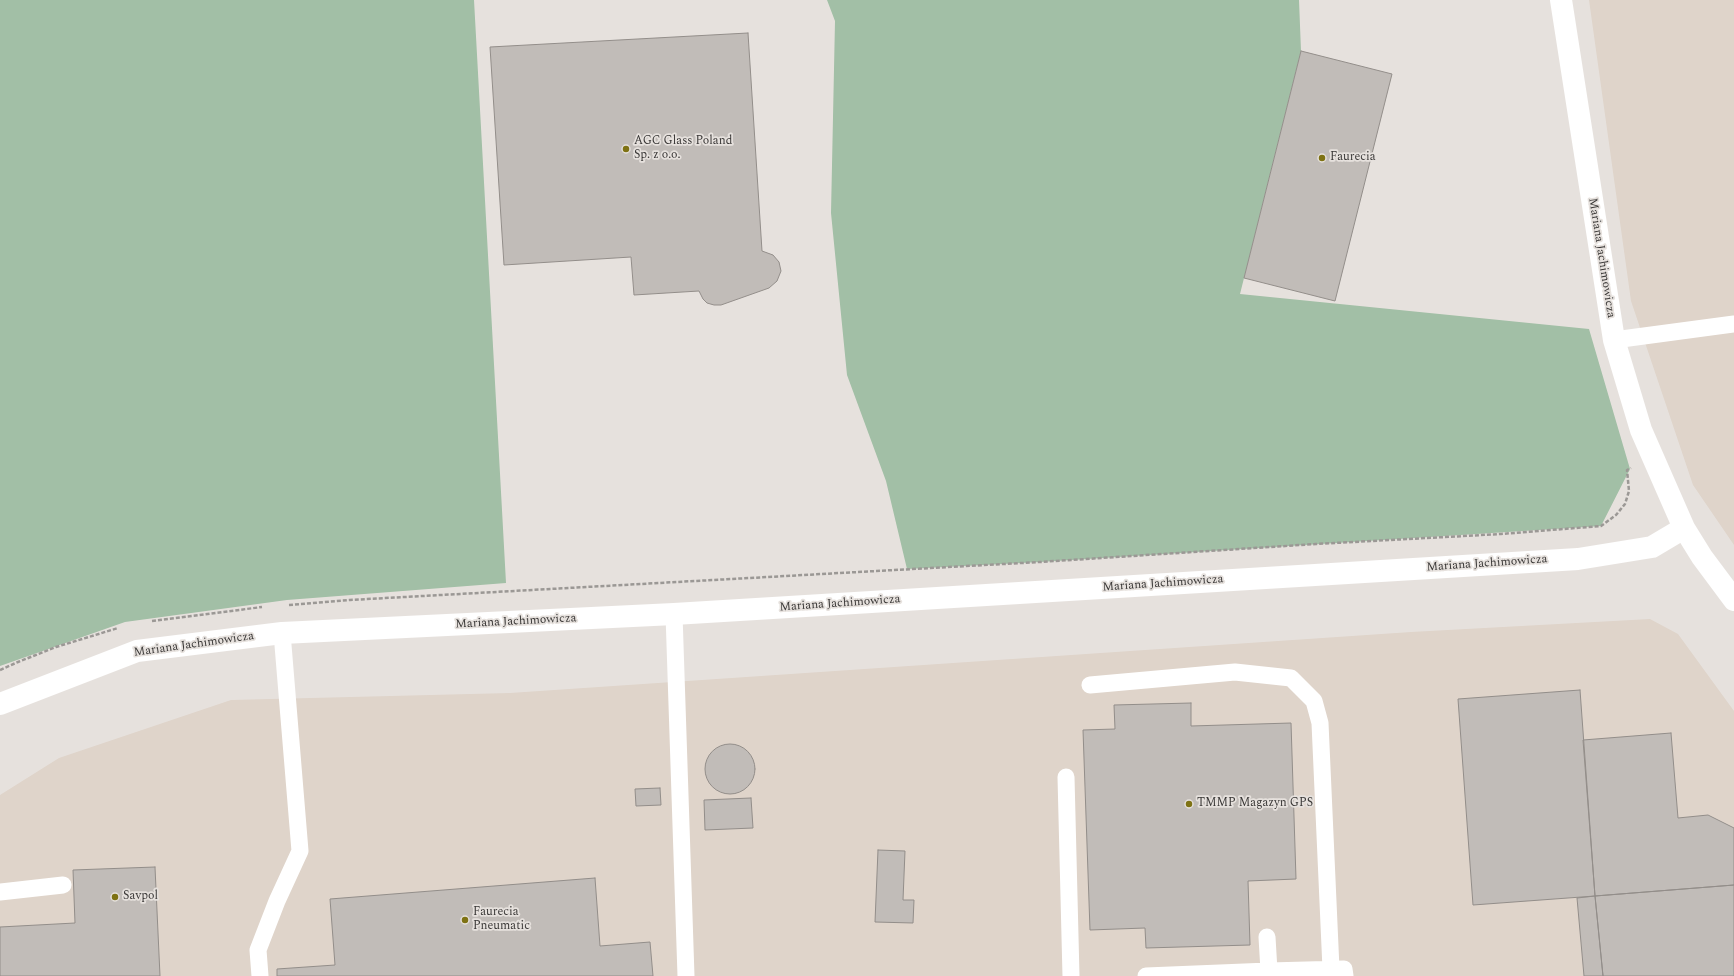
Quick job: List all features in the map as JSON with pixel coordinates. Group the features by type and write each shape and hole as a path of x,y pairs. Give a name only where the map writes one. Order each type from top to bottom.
{"street":[{"name":"Mariana Jachimowicza","path":"1561,0 1614,340 1641,430 1684,528 1702,557 1734,600"},
{"name":"Mariana Jachimowicza","path":"0,704 137,651 282,633 674,614 1578,559 1652,547 1684,528"}],"lane":[{"path":"1614,340 1734,324"},
{"path":"674,614 686,976"},
{"path":"260,976 258,950 277,901 300,851 282,633"},
{"path":"1090,684 1234,672 1291,678 1314,701 1320,723 1338,973 1146,976"},
{"path":"1066,777 1071,976"},
{"path":"0,892 63,885"},
{"path":"1267,937 1267,974"}],"path":[{"path":"283,605 1040,562 1500,534 1601,526 1616,515 1625,504 1629,491 1627,470 1654,460"},
{"path":"146,622 268,607"},
{"path":"0,670 56,647 125,626"}],"shaded area":[{"path":"1589,0 1734,0 1734,545 1693,485 1631,301"},
{"path":"1650,619 1678,634 1734,711 1734,976 0,976 0,795 59,758 231,700 510,693 1411,632"}],"green space":[{"path":"0,0 474,0 506,583 287,600 125,622 0,666"},
{"path":"827,0 1299,0 1301,51 1240,294 1589,329 1630,469 1601,526 1040,562 907,569 886,481 847,375 831,213 835,21"}],"building":[{"name":"AGC Glass Poland Sp. z o.o.","path":"748,33 762,251 773,255 779,262 781,271 777,281 769,288 721,305 714,305 707,303 699,291 634,295 631,257 504,265 490,47"},
{"name":"Faurecia","path":"1301,51 1392,74 1335,301 1244,278"},
{"path":"1580,690 1595,896 1473,905 1458,699"},
{"name":"TMMP Magazyn GPS","path":"1191,703 1191,726 1291,723 1296,879 1248,881 1250,945 1146,948 1145,928 1090,930 1083,730 1115,729 1114,705"},
{"path":"1671,733 1678,818 1708,815 1734,828 1734,885 1595,896 1583,740"},
{"path":"730,744 740,746 748,751 753,759 755,769 753,779 748,787 740,792 730,794 720,792 712,787 707,779 705,769 707,759 712,751 720,746"},
{"path":"660,788 661,805 636,806 635,789"},
{"path":"751,798 753,828 705,830 704,800"},
{"path":"878,850 905,851 903,900 914,900 913,923 875,922"},
{"name":"Savpol","path":"155,867 160,976 0,976 0,927 75,923 73,870"},
{"name":"Faurecia Pneumatic","path":"595,878 600,946 650,942 653,976 277,976 277,969 335,965 330,899"},
{"path":"1734,885 1734,976 1603,976 1595,896"},
{"path":"1595,896 1603,976 1584,976 1577,898"}],"place":[{"name":"AGC Glass Poland Sp. z o.o.","path":"626,149"},
{"name":"Faurecia","path":"1322,158"},
{"name":"TMMP Magazyn GPS","path":"1189,804"},
{"name":"Savpol","path":"115,897"},
{"name":"Faurecia Pneumatic","path":"465,920"}]}
